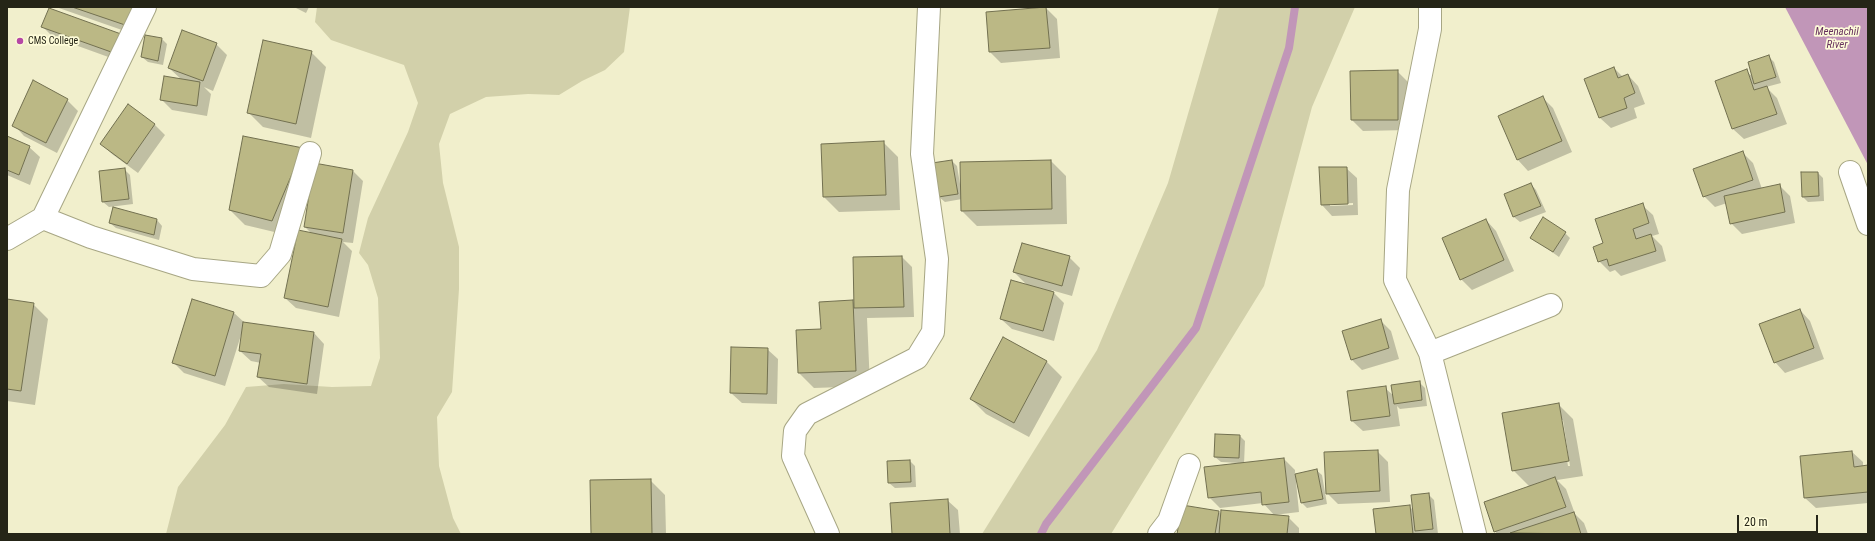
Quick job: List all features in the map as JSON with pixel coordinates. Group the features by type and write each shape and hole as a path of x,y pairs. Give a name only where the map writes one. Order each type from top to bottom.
{"street":[{"path":"7,239 43,218 145,7"},
{"path":"828,534 793,456 795,431 807,414 917,358 933,332 937,260 922,154 929,7"},
{"path":"1430,7 1430,29 1398,190 1395,280 1430,353 1475,534"},
{"path":"43,218 91,238 193,269 261,276 280,254 310,152"},
{"path":"1850,172 1868,224"},
{"path":"1430,353 1551,305"},
{"path":"1159,534 1169,521 1189,465"}],"shaded area":[{"path":"317,7 630,7 624,52 605,70 582,81 559,95 528,94 486,97 450,114 439,144 443,183 459,247 459,289 452,392 437,417 439,466 453,518 461,534 166,534 178,487 225,425 246,387 284,384 332,387 371,386 380,358 378,298 368,265 359,253 368,218 408,132 418,103 404,65 331,40 315,22"},
{"path":"1219,7 1355,7 1312,107 1264,286 1111,534 982,534 1097,350 1168,183"}],"water":[{"name":"Meenachil River","path":"1785,7 1868,7 1868,165"}],"building":[{"path":"72,7 138,7 131,27"},
{"path":"1046,7 1050,48 989,52 986,12"},
{"path":"49,8 121,34 114,53 41,27"},
{"path":"182,30 217,43 203,81 168,68"},
{"path":"145,35 162,38 158,61 141,57"},
{"path":"263,40 312,51 296,124 247,113"},
{"path":"1769,55 1776,77 1754,84 1748,62"},
{"path":"1614,67 1618,78 1628,74 1635,93 1624,98 1627,108 1599,118 1584,79"},
{"path":"1747,69 1754,90 1767,86 1777,114 1732,129 1715,81"},
{"path":"1398,70 1398,120 1351,120 1350,71"},
{"path":"164,76 200,82 197,106 160,100"},
{"path":"33,80 68,99 46,143 12,126"},
{"path":"1543,96 1562,141 1517,160 1498,116"},
{"path":"128,104 155,124 127,164 100,144"},
{"path":"7,136 30,146 19,175 7,170"},
{"path":"243,136 303,148 272,221 229,210"},
{"path":"884,141 886,195 823,197 821,144"},
{"path":"1743,151 1753,180 1703,197 1693,169"},
{"path":"952,160 958,194 938,197 932,163"},
{"path":"1051,160 1052,209 961,211 960,162"},
{"path":"314,163 353,170 343,233 304,227"},
{"path":"1319,167 1347,167 1348,204 1321,205"},
{"path":"125,168 129,199 102,202 99,171"},
{"path":"1801,172 1818,172 1819,196 1802,197"},
{"path":"1531,183 1541,206 1513,217 1504,194"},
{"path":"1780,184 1785,212 1730,224 1724,196"},
{"path":"1643,203 1649,223 1633,229 1636,239 1651,234 1656,251 1609,266 1607,259 1598,262 1593,247 1603,243 1595,219"},
{"path":"113,207 157,219 154,235 109,223"},
{"path":"1543,217 1566,232 1553,252 1530,238"},
{"path":"1486,219 1504,260 1460,280 1442,238"},
{"path":"298,230 342,239 328,307 284,298"},
{"path":"1022,243 1070,256 1062,286 1013,272"},
{"path":"902,256 904,307 854,308 853,257"},
{"path":"1011,280 1054,292 1043,331 1000,319"},
{"path":"7,299 34,303 21,391 7,389"},
{"path":"192,299 234,312 215,376 172,363"},
{"path":"853,300 856,371 798,373 796,330 821,329 819,302"},
{"path":"1800,309 1814,348 1774,363 1759,324"},
{"path":"1381,319 1389,348 1351,360 1342,331"},
{"path":"243,322 314,332 307,384 257,377 261,354 239,351"},
{"path":"1003,337 1047,361 1014,423 970,399"},
{"path":"731,347 768,348 767,394 730,393"},
{"path":"1420,381 1422,400 1394,404 1391,385"},
{"path":"1386,386 1390,416 1351,421 1347,391"},
{"path":"1559,403 1569,461 1512,471 1502,413"},
{"path":"1215,434 1240,435 1239,458 1214,457"},
{"path":"1378,450 1380,491 1326,494 1324,452"},
{"path":"1852,451 1854,467 1868,465 1868,492 1804,498 1800,456"},
{"path":"1284,458 1289,502 1262,505 1261,492 1208,498 1204,467"},
{"path":"910,460 911,482 888,483 887,461"},
{"path":"1317,469 1323,499 1301,503 1295,474"},
{"path":"1555,477 1566,507 1494,532 1484,502"},
{"path":"651,479 652,534 591,534 590,480"},
{"path":"1429,493 1433,529 1415,531 1411,495"},
{"path":"948,499 950,534 892,534 890,503"},
{"path":"1182,505 1219,511 1215,534 1177,534"},
{"path":"1410,505 1413,534 1376,534 1373,509"},
{"path":"1221,510 1289,516 1287,534 1219,534"},
{"path":"1574,512 1581,534 1510,533"}],"waterway":[{"path":"1041,534 1046,524 1196,328 1289,48 1295,7"}],"place":[{"name":"CMS College","path":"20,41"}]}
